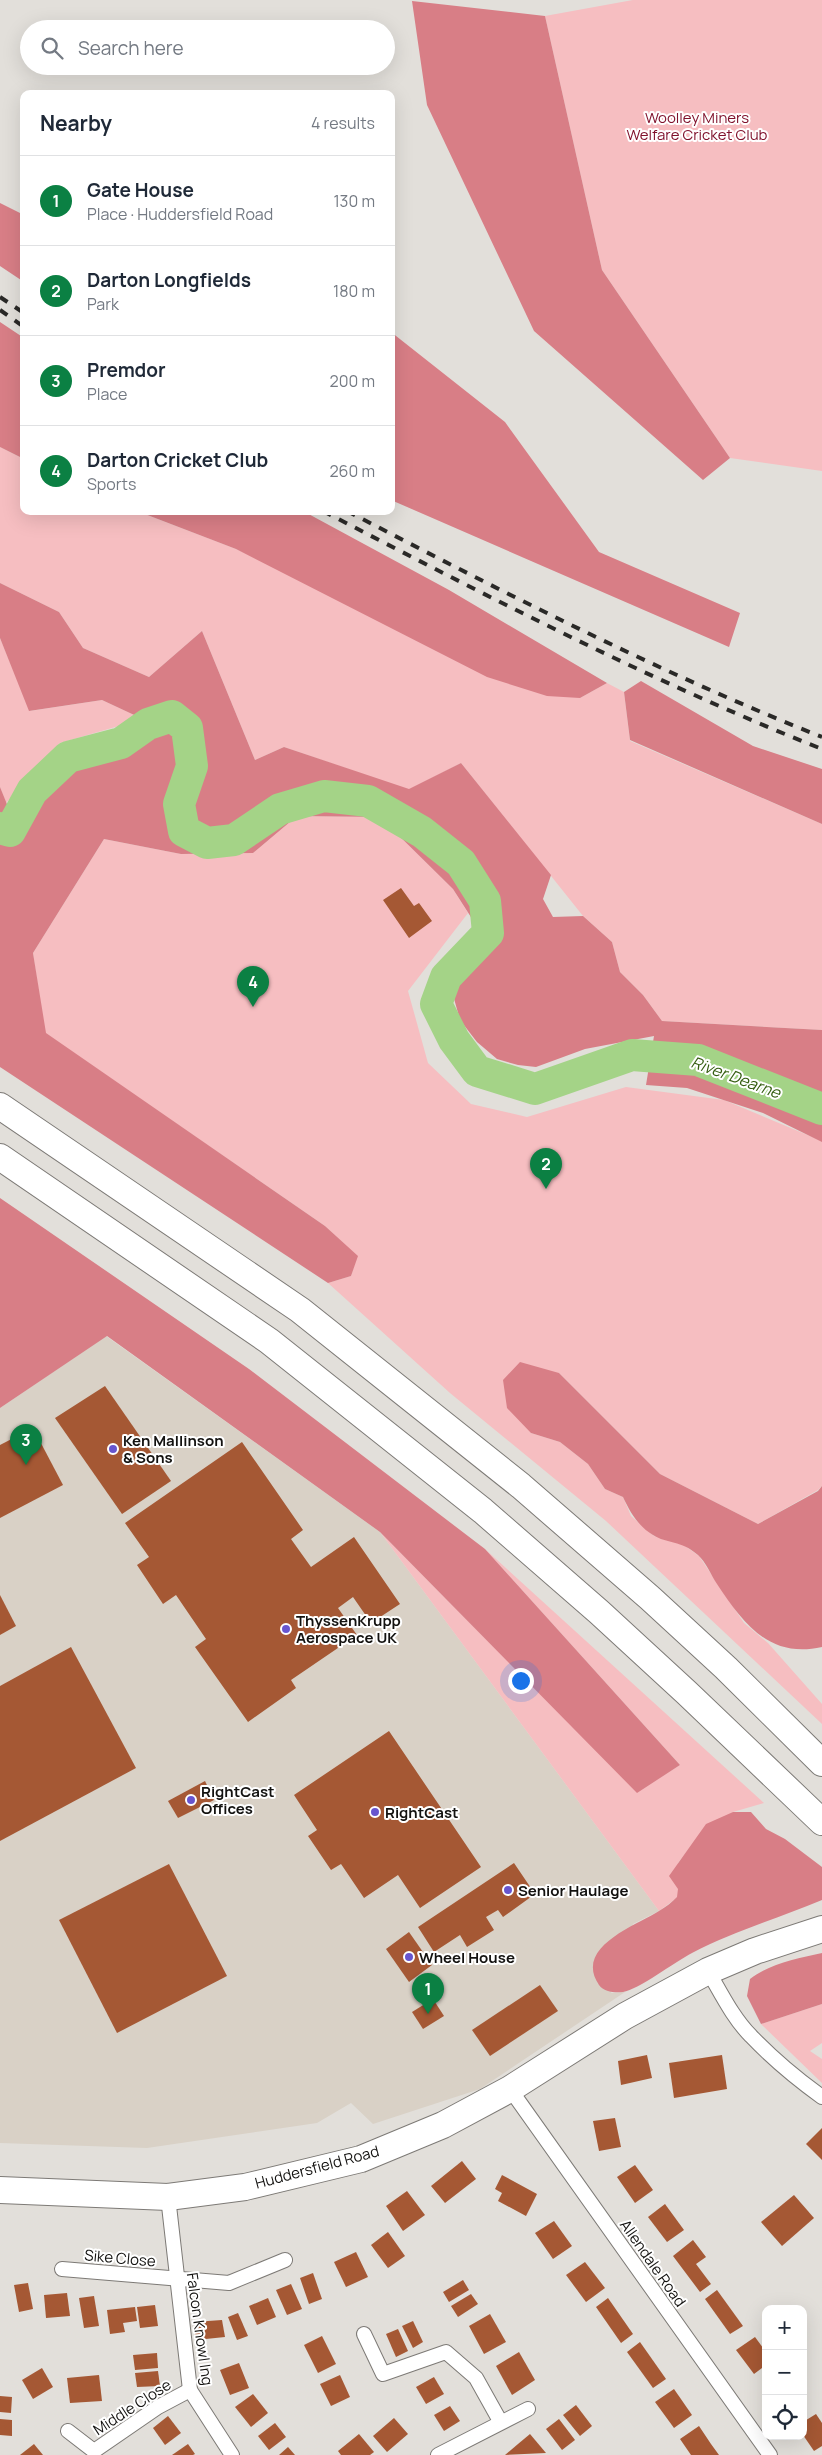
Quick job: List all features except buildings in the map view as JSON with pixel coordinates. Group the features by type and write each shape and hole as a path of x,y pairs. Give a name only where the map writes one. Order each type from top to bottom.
{"highway":[{"path":"0,1106 300,1310 331,1334 521,1486 643,1591 726,1668 822,1763"},
{"path":"0,1157 269,1341 483,1511 658,1666 822,1822"},
{"name":"Huddersfield Road","path":"0,2190 168,2197 245,2187 361,2159 443,2125 510,2089 625,2016 708,1971 755,1950 820,1930"}],"street":[{"path":"708,1971 727,2004 750,2035 794,2076 822,2098"},
{"name":"Allendale Road","path":"510,2089 770,2455"},
{"name":"Falcon Knowl Ing","path":"168,2197 190,2390 232,2455"},
{"name":"Sike Close","path":"62,2269 229,2283 285,2260"},
{"path":"364,2334 383,2374 446,2352 476,2378 500,2421"},
{"name":"Middle Close","path":"68,2431 94,2451 158,2407 190,2390"},
{"path":"438,2455 500,2421 528,2409"}],"shaded area":[{"path":"412,1 545,16 602,270 730,458 703,480 534,331 427,105"},
{"path":"0,203 20,213 20,279 0,266"},
{"path":"0,322 20,335 20,457 0,447"},
{"path":"395,335 505,422 599,552 740,613 729,647 395,502"},
{"path":"147,515 310,515 449,590 607,683 580,698 547,696 487,677 236,549"},
{"path":"0,583 59,612 83,648 149,677 202,631 255,760 284,747 409,789 461,763 551,875 543,899 553,917 583,916 612,942 620,972 643,995 662,1021 822,1030 822,1142 763,1113 687,1088 646,1085 654,1036 585,1049 536,1067 518,1065 497,1059 477,1042 460,1020 453,995 466,974 492,950 453,889 380,817 297,816 253,853 181,854 104,839 33,953 46,1033 325,1226 358,1256 351,1276 328,1283 0,1067 0,787 19,834 43,793 83,763 106,760 144,731 160,727 102,700 29,711 0,638"},
{"path":"641,681 753,746 822,769 822,824 630,740 624,692"},
{"path":"0,1198 249,1369 485,1549 680,1765 637,1793 380,1532 107,1336 0,1408"},
{"path":"106,1336 380,1532 659,1911 633,1924 611,1993 625,1992 480,2089 373,2124 351,2103 317,2123 147,2148 0,2143 0,1408"},
{"path":"520,1362 559,1373 660,1474 758,1524 818,1491 822,1486 822,1647 787,1648 772,1643 759,1635 737,1612 717,1584 704,1561 698,1555 680,1544 658,1538 648,1531 635,1518 623,1497 605,1489 588,1464 560,1442 531,1433 507,1408 503,1380"},
{"path":"733,1812 751,1812 766,1829 785,1839 822,1867 822,1900 708,1945 630,1990 613,1992 601,1987 593,1971 594,1959 601,1949 611,1939 662,1909 677,1897 678,1889 669,1876 706,1824"},
{"path":"822,1953 822,2004 761,2024 747,1996 750,1979 775,1965"}],"green space":[{"name":"Woolley Miners Welfare Cricket Club","path":"633,0 822,0 822,471 730,458 602,270 545,16"},
{"path":"0,447 20,457 20,515 147,515 236,549 580,698 607,683 624,692 630,741 822,824 822,1030 662,1021 643,995 620,972 612,942 583,916 461,763 409,790 284,747 255,760 202,631 149,677 83,648 59,612 0,583"},
{"path":"0,638 30,711 102,700 143,719 60,743 6,803 0,787"},
{"path":"297,816 380,817 453,889 468,913 408,991 428,1063 471,1104 527,1117 626,1087 724,1100 822,1141 822,1486 758,1524 660,1474 559,1373 531,1433 560,1442 588,1464 605,1489 623,1497 631,1516 654,1536 681,1543 699,1556 744,1623 768,1643 822,1704 822,1724 606,1521 450,1393 328,1283 351,1276 357,1256 325,1226 45,1033 33,953 104,839 181,854 253,853"},
{"path":"380,1532 637,1792 680,1765 485,1549 764,1803 733,1812 691,1846 678,1863 678,1897 659,1911"},
{"path":"822,2004 822,2043 810,2051 822,2059 822,2083 761,2024"}],"waterway":[{"name":"River Dearne","path":"0,828 10,831 32,791 68,757 121,743 148,724 172,716 187,728 192,766 179,804 184,831 207,843 234,840 280,809 324,796 368,801 422,832 461,863 485,901 488,933 446,977 436,1004 454,1040 477,1071 535,1089 632,1055 698,1060 822,1109"}],"railway":[{"path":"0,297 20,310"},
{"path":"0,310 20,324"},
{"path":"331,515 508,606 632,666 758,723 822,749"},
{"path":"355,515 581,630 701,686 822,737"}],"place":[{"name":"Darton Cricket Club","path":"253,1007"},
{"name":"Darton Longfields","path":"546,1189"},
{"name":"Ken Mallinson & Sons","path":"113,1449"},
{"name":"Premdor","path":"26,1465"},
{"name":"ThyssenKrupp Aerospace UK","path":"286,1629"},
{"name":"RightCast Offices","path":"191,1800"},
{"name":"RightCast","path":"375,1812"},
{"name":"Senior Haulage","path":"508,1890"},
{"name":"Wheel House","path":"409,1957"},
{"name":"Gate House","path":"428,2014"}]}
